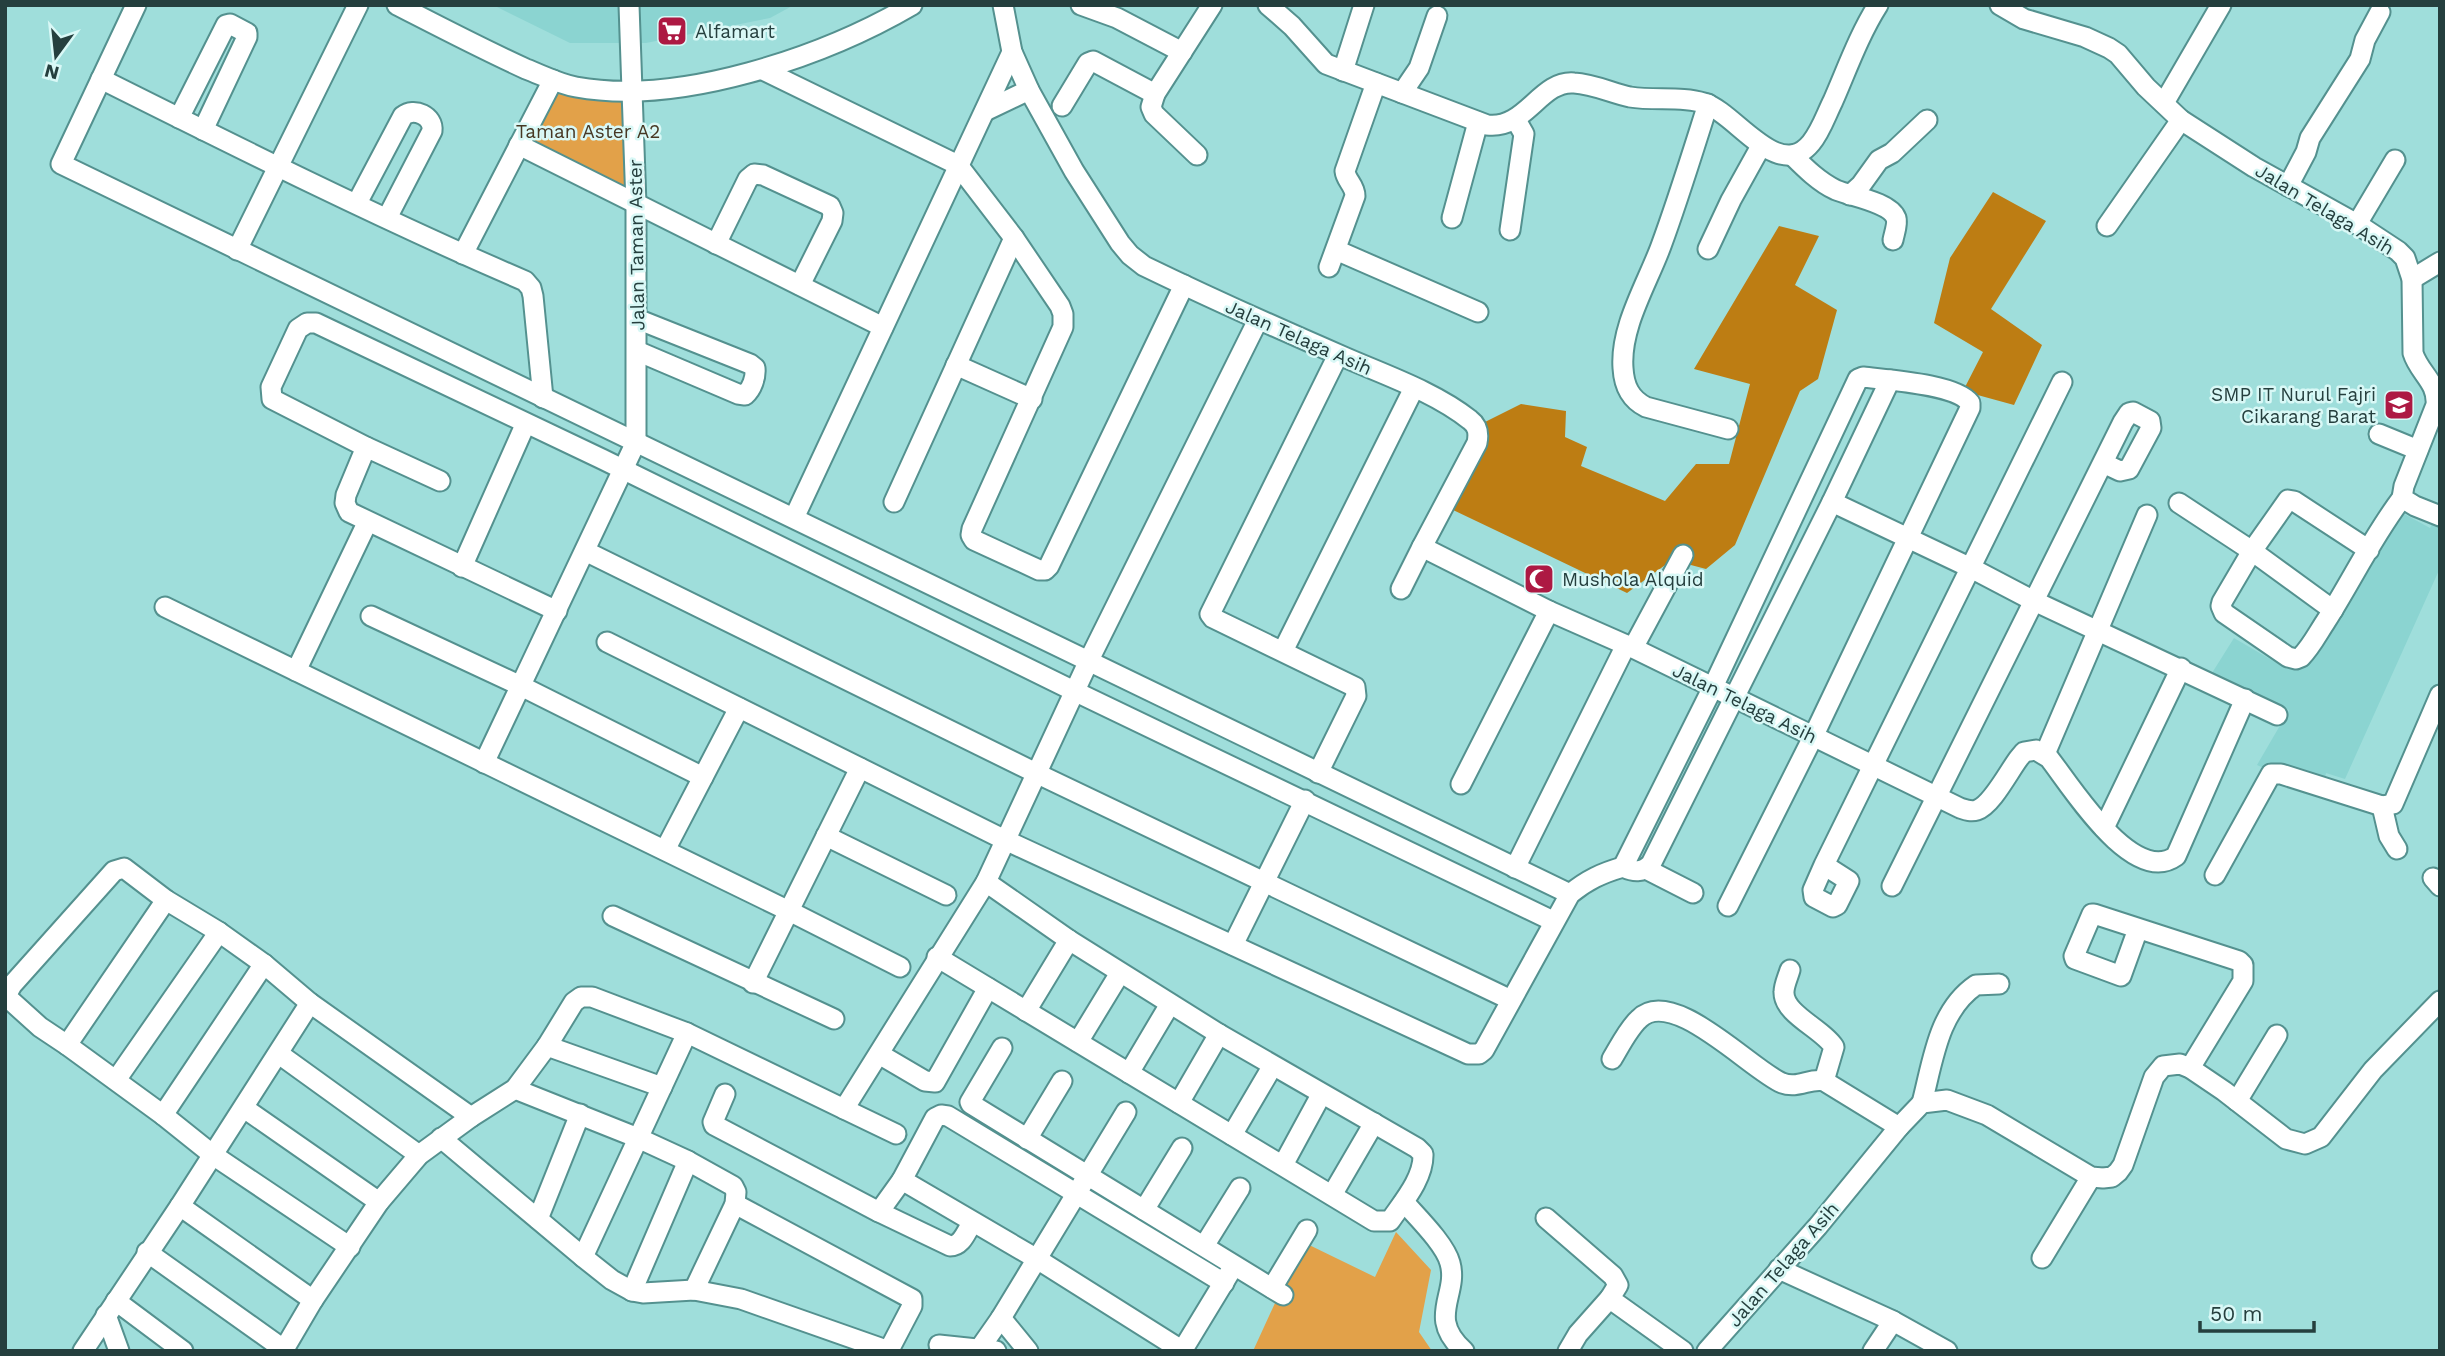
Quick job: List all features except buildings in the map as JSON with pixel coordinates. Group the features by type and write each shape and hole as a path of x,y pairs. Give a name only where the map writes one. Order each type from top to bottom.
{"street":[{"path":"136,5 61,164 1570,894"},
{"path":"237,250 358,5"},
{"path":"397,5 553,80 575,87 633,93 763,70 864,31 912,5"},
{"name":"Jalan Taman Aster","path":"629,5 636,205 636,442"},
{"name":"Jalan Telaga Asih","path":"1003,5 1012,52 1030,90 1073,171 1130,255 1144,266 1258,320 1415,388 1471,421 1477,428 1477,443 1422,547 1549,611 1629,646 1960,808 1978,810 1987,804 2024,752 2036,750 2045,754"},
{"path":"1081,5 1117,18 1182,52"},
{"path":"1197,155 1154,114 1151,107 1156,94 1212,5"},
{"path":"1268,5 1292,26 1321,59 1343,71 1478,122 1494,126 1516,120 1553,88 1568,82 1631,97 1689,100 1708,104 1719,110 1761,146 1776,153 1792,155 1804,151 1820,130 1864,29 1878,5"},
{"path":"1343,71 1364,5"},
{"name":"Jalan Telaga Asih","path":"2000,5 2024,19 2085,37 2109,48 2118,54 2181,120 2288,186 2384,240 2405,258 2412,279 2413,353 2415,360 2431,381 2437,397 2436,405 2402,498 2383,523 2304,655 2296,659 2288,657 2224,613 2221,606 2252,551"},
{"path":"2164,103 2221,5"},
{"path":"2288,186 2306,152 2310,138 2360,59 2365,40 2380,12"},
{"path":"1402,93 1424,56 1437,16"},
{"path":"179,118 226,25 230,24 247,33 247,37 202,130"},
{"path":"793,518 1012,52"},
{"path":"1062,106 1088,63 1093,61 1156,94"},
{"path":"763,70 958,165 1014,237 1060,306 1063,327 971,535 985,545 1039,570 1045,570 1049,566 1184,285"},
{"path":"101,79 202,130 525,281 531,288 543,398"},
{"path":"463,254 553,80"},
{"path":"1376,83 1345,171 1346,177 1354,186 1355,196 1333,259 1478,312"},
{"path":"985,111 1030,90"},
{"path":"1708,104 1670,220 1630,322 1623,354 1623,370 1626,387 1634,401 1646,407 1728,429"},
{"path":"357,203 403,116 409,111 415,111 429,119 433,124 432,131 387,218"},
{"path":"1510,230 1524,134 1516,120"},
{"path":"1850,195 1861,186 1880,160 1892,153 1927,120"},
{"path":"2107,226 2181,120"},
{"path":"1452,218 1478,122"},
{"path":"519,145 883,327"},
{"path":"1708,249 1761,146"},
{"path":"1792,155 1822,182 1878,204 1894,215 1896,220 1893,240"},
{"path":"2357,224 2395,160"},
{"path":"716,244 748,179 754,174 764,175 830,206 832,221 800,285"},
{"path":"894,502 1014,237"},
{"path":"2412,279 2439,265"},
{"path":"637,319 750,365 755,368 756,374 749,391 745,395 738,394 637,351"},
{"path":"844,1109 986,882 1074,691 1258,320"},
{"path":"440,481 272,399 271,387 298,329 307,323 316,323 1553,921"},
{"path":"1318,773 1356,696 1356,690 1352,685 1213,618 1210,614 1338,355"},
{"path":"956,365 1032,399"},
{"path":"1623,867 1713,687 1858,379 1863,377 1924,384 1965,397 1970,408 1813,737 1728,906"},
{"path":"1646,869 1651,864 1735,698 1889,380"},
{"path":"1824,865 2063,382"},
{"path":"1283,651 1415,388"},
{"path":"462,567 525,425"},
{"path":"2379,434 2418,450"},
{"path":"485,763 636,442"},
{"path":"366,447 345,503 349,512 367,523 557,611"},
{"path":"1892,886 2103,463"},
{"path":"2402,498 2440,516"},
{"path":"2252,551 2288,500 2294,501 2369,550"},
{"path":"1832,502 2277,715"},
{"path":"2179,503 2252,551 2333,610"},
{"path":"2147,515 2045,754 2104,828 2123,847 2146,860 2163,863 2176,856 2245,699"},
{"path":"296,671 367,523"},
{"path":"1401,589 1422,547"},
{"path":"585,551 1036,773 1511,1000"},
{"path":"1515,868 1629,646 1683,555"},
{"path":"165,607 900,967"},
{"path":"1461,784 1549,611"},
{"path":"372,615 703,777"},
{"path":"607,642 1005,840 1468,1054 1479,1054 1484,1050 1553,921 1570,894 1592,877 1623,867 1632,871 1646,869 1693,893"},
{"path":"2104,828 2181,668"},
{"path":"2215,876 2271,774 2281,774 2382,806 2393,804 2440,695"},
{"path":"665,850 739,708"},
{"path":"753,983 860,768"},
{"path":"1233,945 1305,800"},
{"path":"2382,806 2389,836 2397,849"},
{"path":"826,836 946,895"},
{"path":"350,1247 213,1154 116,1080 40,1027 9,999 8,992 12,985 118,869 124,868 166,900 219,932 264,964 310,1003 471,1117"},
{"path":"937,957 1374,1221 1390,1220 1404,1202 1422,1168 1423,1154 1374,1123 1272,1067 1120,973 986,882"},
{"path":"66,1045 166,900"},
{"path":"613,916 834,1019"},
{"path":"2138,929 2239,961 2243,965 2243,981 2190,1068"},
{"path":"116,1080 219,932"},
{"path":"1026,1011 1069,940"},
{"path":"163,1115 264,964"},
{"path":"1790,970 1784,991 1789,1006 1834,1047 1824,1081"},
{"path":"1078,1042 1120,973"},
{"path":"1999,984 1976,985 1954,1006 1939,1038 1922,1103 1947,1100 1987,1115 2091,1177 2103,1178 2118,1172 2123,1165 2154,1077 2163,1066 2180,1064 2190,1068 2286,1139 2305,1144 2314,1142 2321,1137 2373,1070 2440,1001"},
{"path":"879,1054 928,1083 935,1082 988,988"},
{"path":"147,1252 284,1350 313,1300 379,1202 419,1155 515,1089 547,1046 574,1002 586,996 687,1033 896,1134"},
{"path":"83,1351 310,1003"},
{"path":"1129,1073 1170,1004"},
{"path":"1612,1059 1640,1017 1660,1010 1679,1015 1704,1029 1774,1079 1785,1084 1800,1085 1817,1080 1824,1081 1899,1127"},
{"path":"583,1257 687,1033"},
{"path":"1179,1103 1219,1034"},
{"path":"2237,1101 2277,1035"},
{"path":"547,1046 662,1087"},
{"path":"1002,1048 970,1103 1278,1291 1307,1230"},
{"path":"279,1054 419,1155"},
{"path":"1232,1135 1272,1067"},
{"path":"1027,1139 1062,1081"},
{"path":"515,1089 638,1138 733,1186 736,1192 735,1203 695,1290"},
{"path":"726,1094 714,1125 879,1212 950,1246 958,1245 972,1223"},
{"path":"1283,1166 1321,1095"},
{"name":"Jalan Telaga Asih","path":"1707,1351 1922,1103"},
{"path":"244,1108 379,1202"},
{"path":"939,1345 988,1350 1001,1318 1126,1112"},
{"path":"538,1219 580,1114"},
{"path":"879,1212 902,1180 935,1118 945,1115 1224,1283"},
{"path":"1332,1195 1374,1123"},
{"path":"441,1138 583,1257 612,1280 632,1291 643,1293 695,1290 741,1299 889,1351 912,1306 912,1299 735,1203"},
{"path":"1144,1210 1182,1148"},
{"path":"632,1291 688,1161"},
{"path":"2042,1258 2091,1177"},
{"path":"902,1180 1037,1259 1182,1351 1234,1265"},
{"path":"1204,1247 1240,1188"},
{"path":"1404,1202 1448,1257 1452,1274 1445,1316 1452,1337 1464,1351"},
{"path":"180,1206 313,1300"},
{"path":"1546,1218 1618,1282 1610,1298 1578,1334 1568,1351"},
{"path":"1779,1269 1893,1321 1947,1351"},
{"path":"1610,1298 1684,1351"},
{"path":"111,1308 182,1351"},
{"path":"111,1308 119,1351"},
{"path":"1001,1318 1028,1351"},
{"path":"1873,1351 1893,1321"}],"shaded area":[{"path":"493,5 794,5 770,18 646,43 570,43"},
{"path":"1993,192 2046,221 1991,309 2042,345 2014,405 1963,391 1983,352 1934,323 1950,258"},
{"path":"1779,226 1819,236 1795,285 1837,310 1818,379 1800,391 1735,545 1706,569 1672,560 1627,593 1451,509 1475,427 1521,404 1566,411 1565,437 1587,447 1581,466 1665,501 1696,464 1729,464 1750,384 1694,369"},
{"path":"2384,503 2430,528 2440,509 2440,568 2345,779 2326,773 2322,795 2257,765 2289,710 2212,673 2234,638 2287,669"}],"green space":[{"name":"Taman Aster A2","path":"561,85 629,94 634,200 529,146"},
{"path":"1396,1232 1431,1270 1419,1332 1432,1351 1253,1351 1303,1242 1375,1277"}],"place":[{"name":"Alfamart","path":"672,31"},
{"name":"SMP IT Nurul Fajri Cikarang Barat","path":"2399,405"},
{"name":"Mushola Alquid","path":"1539,579"}]}
